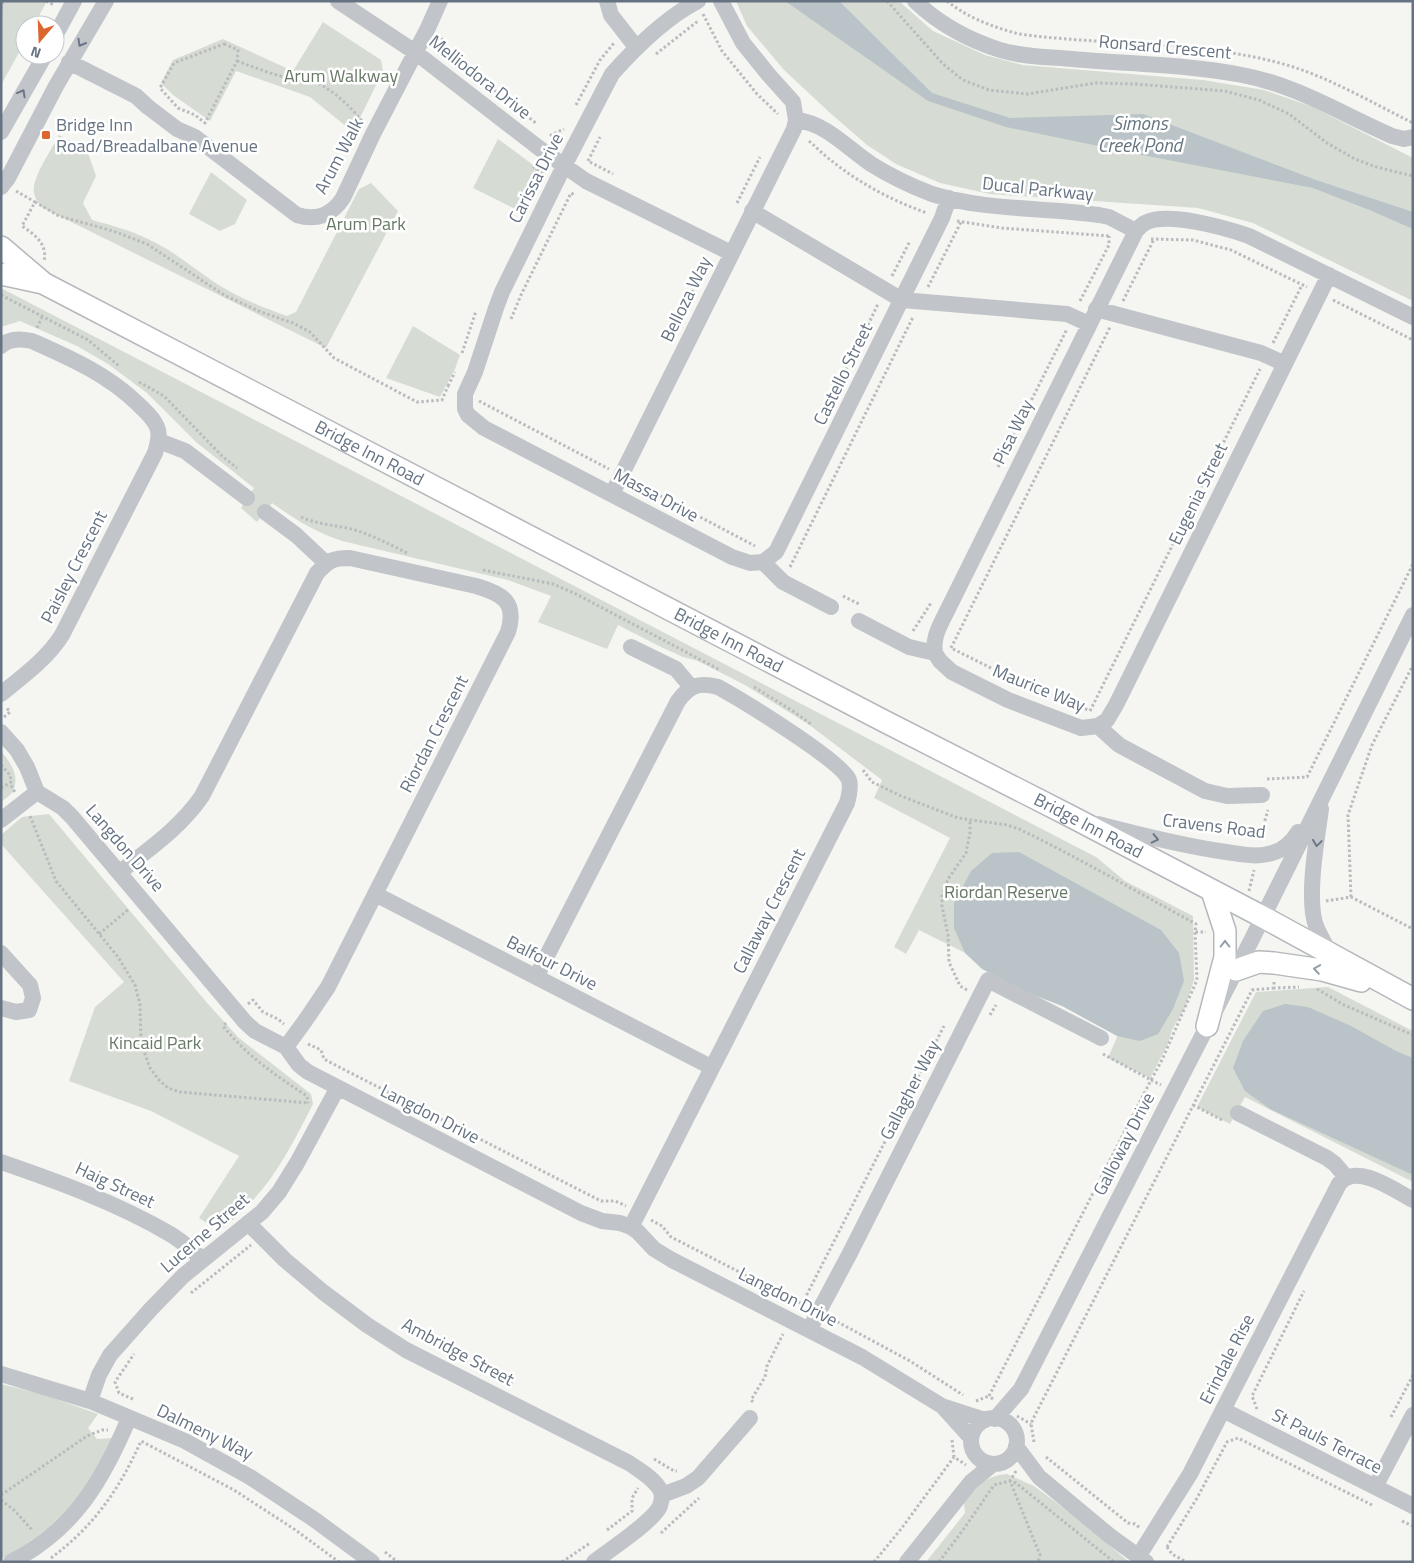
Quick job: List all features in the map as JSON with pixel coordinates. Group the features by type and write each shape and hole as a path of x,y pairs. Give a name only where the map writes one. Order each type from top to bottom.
{"main road":[{"name":"Bridge Inn Road","path":"1,247 38,280 880,719 1074,818 1263,917 1405,995"},
{"name":"Bridge Inn Road","path":"1,274 38,280"},
{"path":"1208,1026 1225,957 1225,931 1212,891"},
{"path":"1236,970 1259,962 1322,970 1405,995"}],"street":[{"path":"65,18 74,1"},
{"path":"2,186 69,62 106,1"},
{"name":"Melliodora Drive","path":"338,1 415,52 564,166 602,189 731,252"},
{"name":"Arum Walk","path":"69,62 136,96 177,129 194,137 297,215 313,218 322,216 338,206 440,1"},
{"path":"606,1 611,15 636,47"},
{"path":"721,1 743,43 793,102 795,125"},
{"name":"Ronsard Crescent","path":"915,1 943,23 965,36 1001,50 1029,56 1242,74 1280,84 1318,99 1392,136 1404,139 1413,137"},
{"name":"Carissa Drive","path":"465,402 502,292 612,74 636,47 682,10 700,6"},
{"path":"1,132 39,65"},
{"name":"Ducal Parkway","path":"795,125 808,122 826,130 852,151 892,177 919,189 949,198 985,205 1109,217 1134,234"},
{"name":"Belloza Way","path":"612,494 795,125"},
{"name":"Castello Street","path":"763,562 776,552 784,538 942,218 949,198"},
{"path":"752,211 902,300 1067,314 1089,324"},
{"path":"1134,234 1144,223 1155,220 1202,222 1249,236 1413,317"},
{"name":"Pisa Way","path":"943,651 934,646 935,636 1134,234"},
{"name":"Eugenia Street","path":"1098,726 1107,720 1116,705 1329,276"},
{"path":"1096,309 1117,313 1267,355 1284,364"},
{"path":"1,346 13,340 23,339 32,341 84,365 104,377 130,397 150,416 158,428 159,440 185,451 247,498"},
{"name":"Massa Drive","path":"465,402 468,415 474,422 484,428 737,559 750,563 763,562"},
{"name":"Paisley Crescent","path":"1,694 54,648 155,453 159,440"},
{"path":"120,872 181,822 202,796 314,580 326,564 296,535 265,512"},
{"name":"Riordan Crescent","path":"286,1047 328,987 512,621 510,607 502,597 492,590 350,558 336,558 326,564"},
{"path":"763,562 783,582 831,607"},
{"name":"Cravens Road","path":"1263,917 1413,614"},
{"path":"859,621 908,647 943,651"},
{"path":"536,976 678,701 686,690 691,687 676,669 631,647"},
{"name":"Maurice Way","path":"943,651 940,661 952,672 1008,700 1081,728 1098,726 1119,745 1205,791 1216,795 1265,801"},
{"name":"Callaway Crescent","path":"631,1227 847,803 850,793 849,780 840,767 822,753 735,696 718,687 705,684 691,687"},
{"path":"1,732 17,750 27,767 31,797 1,820"},
{"name":"Cravens Road","path":"1074,818 1200,848 1257,856 1281,850 1293,840 1323,795"},
{"name":"Cravens Road","path":"1323,795 1315,858 1312,902 1316,926 1330,954"},
{"name":"Langdon Drive","path":"31,797 63,808 120,872 246,1022 255,1031 286,1047 299,1065 308,1072 580,1213 602,1221 620,1223 631,1227 662,1254 885,1370 942,1406 1007,1423 1017,1457"},
{"name":"Balfour Drive","path":"375,894 711,1067"},
{"name":"Galloway Drive","path":"972,1445 973,1431 990,1420 1021,1389 1263,917"},
{"path":"1,953 30,985 33,998 29,1010 16,1012 1,1008"},
{"name":"Gallagher Way","path":"809,1330 988,980 1100,1046"},
{"name":"Lucerne Street","path":"90,1401 99,1375 110,1355 183,1276 262,1212 279,1192 297,1163 337,1088"},
{"path":"1238,1113 1327,1158 1346,1177 1354,1175 1366,1176 1413,1200"},
{"name":"Haig Street","path":"1,1162 57,1181 124,1209 172,1235 204,1260"},
{"name":"Erindale Rise","path":"1142,1560 1152,1537 1190,1474 1334,1193 1346,1177"},
{"name":"Ambridge Street","path":"248,1223 285,1260 367,1325 406,1350 628,1464 647,1475 659,1488 662,1495"},
{"name":"Dalmeny Way","path":"1,1374 90,1401 185,1442 250,1477 315,1520 375,1554"},
{"name":"Galloway Drive","path":"1017,1457 1021,1389"},
{"name":"Langdon Drive","path":"942,1406 981,1460 997,1463"},
{"name":"St Pauls Terrace","path":"1223,1410 1413,1506"},
{"path":"1375,1488 1413,1415"},
{"path":"19,1560 42,1543 74,1514 91,1493 103,1475 129,1418"},
{"path":"594,1562 655,1513 659,1508 662,1495 686,1486 698,1478 750,1418"},
{"path":"955,1501 964,1480 972,1445"},
{"path":"907,1562 971,1482 1013,1454 1142,1560"}],"path":[{"path":"1,9 3,1"},
{"path":"887,1 943,64 963,80 989,90 1027,94 1096,84 1144,85 1225,91 1259,100 1289,114 1327,143 1355,159 1376,167 1413,176"},
{"path":"654,56 700,6 722,51 757,94 795,125 831,161 870,187 906,206 942,218 1002,228 1109,236 1134,234 1154,239 1193,240 1231,250 1413,340"},
{"path":"446,32 439,47 544,129"},
{"path":"572,112 600,60 626,32"},
{"path":"224,44 238,50 237,61 205,123 195,115 178,108 160,88 174,63 224,44"},
{"path":"237,61 280,76 316,83 346,103 361,120 365,112"},
{"path":"539,148 551,135 564,129 568,120"},
{"path":"588,161 602,132"},
{"path":"551,135 588,161 614,175"},
{"path":"736,206 760,156"},
{"path":"2,186 59,216 113,231 147,244 224,295 261,312 304,328 318,339 334,358 417,402 442,400 448,386 465,402 480,402 606,468"},
{"path":"509,325 521,295 572,193 578,196"},
{"path":"1,296 20,305 38,280 46,252 34,234 22,226 35,202"},
{"path":"789,568 960,222"},
{"path":"996,473 1109,245 1109,236"},
{"path":"943,651 1154,239"},
{"path":"699,256 708,260"},
{"path":"1090,711 1302,285"},
{"path":"480,402 484,395"},
{"path":"1268,779 1307,777 1413,564"},
{"path":"912,631 936,594"},
{"path":"1351,897 1348,815 1372,745 1413,665"},
{"path":"1,765 10,774 12,788"},
{"path":"1,788 11,782"},
{"path":"31,797 56,880 118,957 135,984 140,1004 141,1036 144,1055 150,1068 168,1088 180,1092 316,1104 326,1109"},
{"path":"1254,874 1265,801"},
{"path":"970,821 966,853 948,880 942,896 942,906 948,935 949,962 960,986 1001,1007"},
{"path":"1312,902 1333,901 1351,897 1413,929"},
{"path":"99,934 142,898"},
{"path":"1038,1301 1162,1060 1197,980 1195,932"},
{"path":"960,997 964,988"},
{"path":"1186,1562 1172,1554 1167,1547 1135,1524 1128,1523 1046,1457 1034,1443 1031,1424 1128,1230 1252,990 1274,988"},
{"path":"987,1021 996,1005"},
{"path":"751,1400 765,1377 767,1366 790,1320 946,1023"},
{"path":"1100,1046 1151,1080"},
{"path":"187,1297 262,1236"},
{"path":"1265,1412 1257,1408 1252,1396 1305,1289"},
{"path":"838,1312 834,1320 910,1361 975,1403"},
{"path":"402,1326 516,1385"},
{"path":"136,1401 119,1393 115,1382 137,1351"},
{"path":"1,1496 88,1436 107,1429 141,1441 234,1490 294,1529 339,1562"},
{"path":"1167,1547 1197,1498 1227,1442 1238,1438 1378,1509"},
{"path":"51,1558 72,1542 101,1511 117,1488 141,1441"},
{"path":"938,1562 994,1485 1017,1457 1034,1443"},
{"path":"606,1531 632,1511 632,1498 657,1460 651,1456"},
{"path":"874,1562 954,1457"},
{"path":"1017,1457 1040,1556 1038,1562"},
{"path":"1017,1457 1016,1483 1114,1562"},
{"path":"1,1500 25,1521 42,1543"},
{"path":"1396,1517 1413,1526"},
{"path":"562,1562 592,1541"},
{"path":"375,1554 398,1562"}],"green space":[{"path":"1,1 47,1 39,15 15,15 15,60 1,85"},
{"path":"736,1 899,1 933,31 985,55 1023,65 1203,80 1264,90 1313,107 1413,158 1413,301 1253,223 1198,208 990,194 940,183 896,164 867,145 784,70 747,26"},
{"name":"Arum Walkway","path":"323,22 381,60 383,71 353,132 310,97 236,71 210,121 173,95 161,83 173,60 223,39 293,71"},
{"name":"Arum Park","path":"59,135 87,150 96,176 83,203 92,220 126,230 155,242 231,292 287,316 296,312 359,189 371,183 398,211 326,348 41,207 34,193 34,187 43,164"},
{"path":"498,139 536,167 538,179 521,212 473,188"},
{"path":"211,172 247,200 235,224 220,231 189,214"},
{"name":"Riordan Reserve","path":"1,288 1096,857 1125,881 1193,916 1194,980 1185,1008 1172,1030 1168,1044 1150,1078 1108,1058 1120,1030 919,930 906,954 894,947 950,838 874,798 882,780 808,724 745,685 698,661 683,657 618,625 607,649 538,622 551,596 508,580 342,541 306,525 272,503 257,522 241,508 254,488 196,442 147,393 108,364 77,346 20,321 1,327"},
{"path":"413,326 460,355 455,369 440,397 386,378"},
{"path":"1,751 11,765 15,775 15,785 8,797 1,802"},
{"name":"Kincaid Park","path":"49,814 208,1004 239,1038 311,1094 313,1104 274,1173 250,1203 219,1231 199,1218 239,1156 151,1111 69,1081 95,1007 124,982 1,844 1,835 22,817"},
{"path":"1328,987 1413,1031 1413,1182 1245,1097 1230,1124 1197,1107 1256,992"},
{"path":"1,1384 42,1394 98,1414 88,1428 97,1439 112,1438 93,1476 68,1509 37,1537 1,1559"},
{"path":"1007,1474 1034,1486 1081,1521 1129,1562 926,1562 965,1513 964,1503 978,1487 993,1477"}],"water":[{"name":"Simons Creek Pond","path":"785,1 839,1 932,93 1010,118 1143,114 1316,180 1413,212 1413,229 1313,188 1006,127 928,101"},
{"path":"1019,852 1161,930 1179,953 1184,981 1173,1009 1158,1034 1140,1041 1117,1036 1062,1006 1026,992 982,969 965,953 954,928 954,903 971,871 992,853"},
{"path":"1285,1004 1308,1007 1351,1026 1396,1051 1413,1058 1413,1175 1270,1109 1245,1091 1233,1068 1243,1041 1263,1011"}],"place":[{"name":"Bridge Inn Road/Breadalbane Avenue","path":"46,135"}]}
